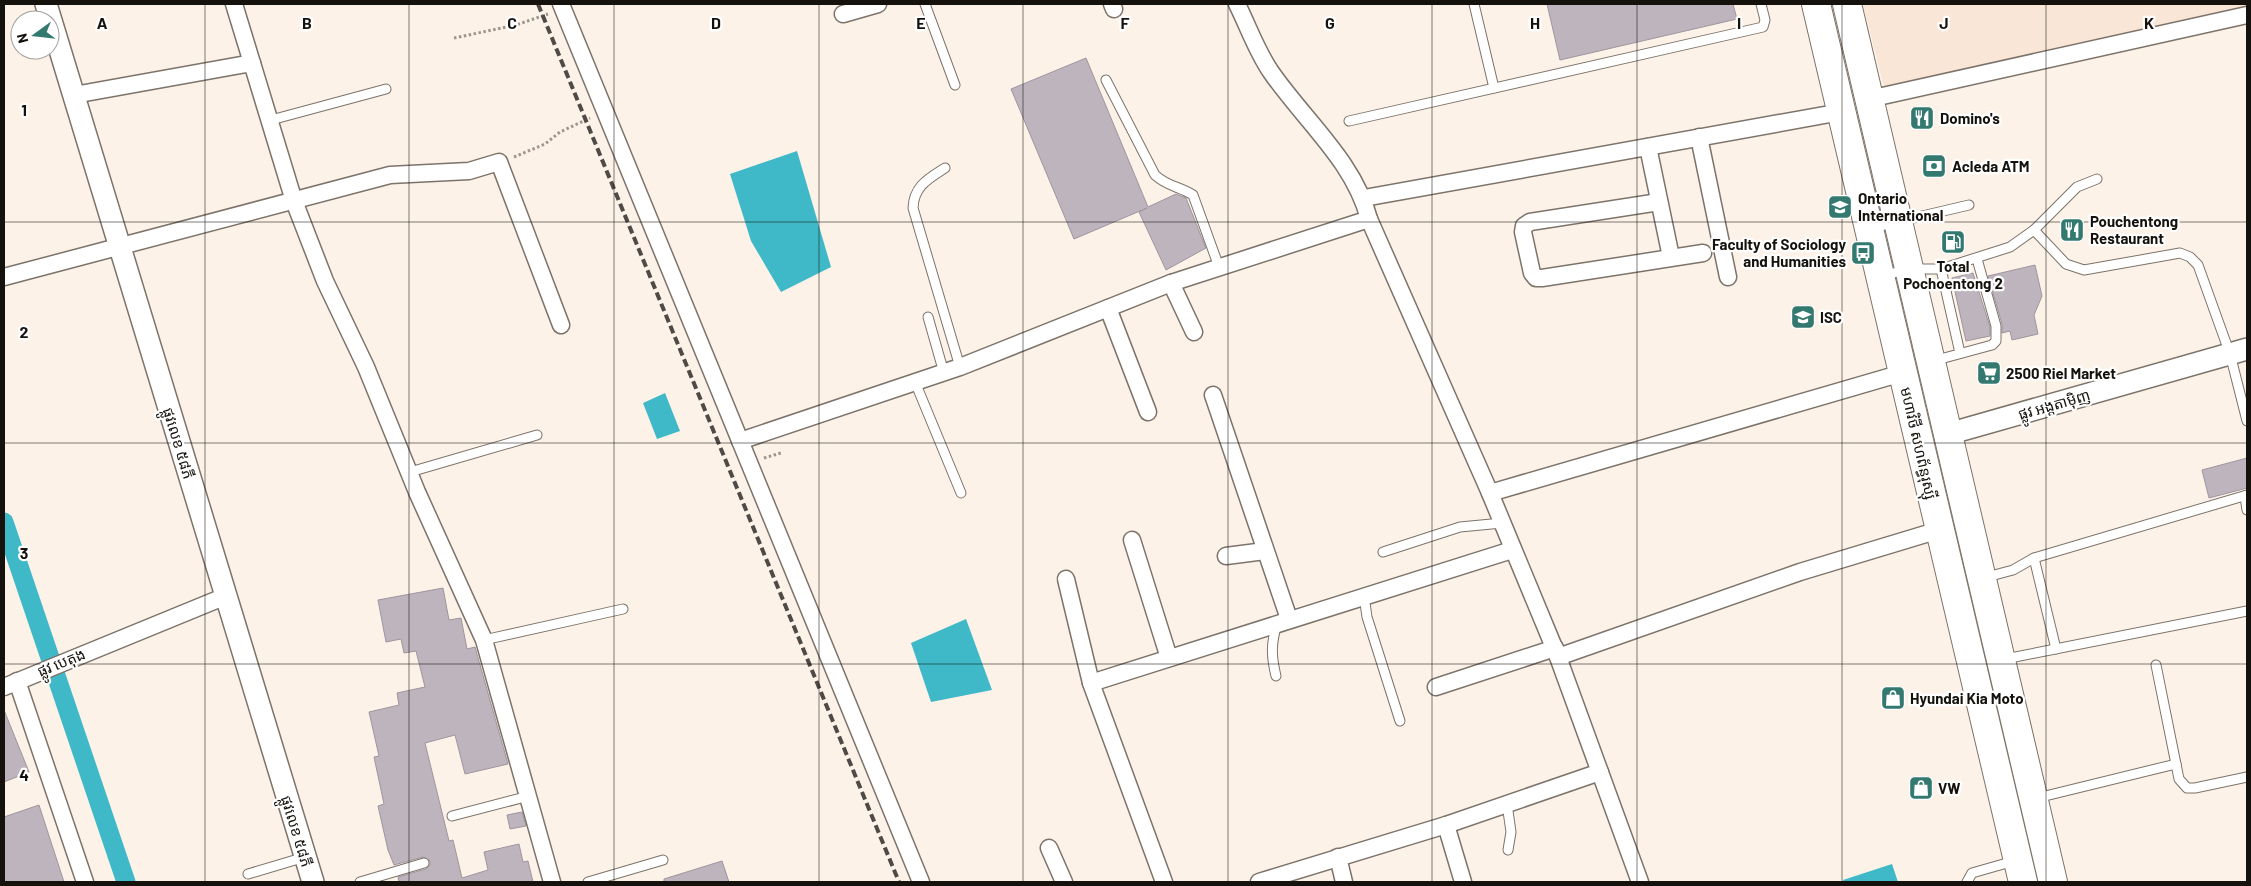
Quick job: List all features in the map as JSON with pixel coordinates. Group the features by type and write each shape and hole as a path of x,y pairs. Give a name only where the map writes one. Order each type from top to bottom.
{"highway":[{"name":"មហាវិថី សហព័ន្ធរុស្ស៊ី","path":"1816,4 2020,871"},
{"name":"មហាវិថី សហព័ន្ធរុស្ស៊ី","path":"1847,4 2054,882"},
{"path":"1972,666 2001,660"}],"street":[{"name":"ផ្លូវលេខ ៥៨ភី","path":"46,4 313,882"},
{"path":"234,4 271,120 294,201 325,281 366,367 484,640 552,882"},
{"path":"843,14 878,4"},
{"path":"1237,4 1270,71 1340,160 1364,198 1369,220 1490,493 1512,550 1556,652 1640,882"},
{"path":"562,6 921,882"},
{"path":"1870,99 2247,16"},
{"path":"74,95 252,63"},
{"path":"1364,198 1841,112"},
{"path":"1700,137 1728,277"},
{"path":"1648,147 1671,257"},
{"path":"4,277 390,175 469,170 500,162 561,325"},
{"path":"1659,202 1530,222 1524,226 1523,232 1532,273 1536,278 1703,252"},
{"path":"740,441 944,373 1171,282 1369,220"},
{"path":"1171,282 1194,332"},
{"path":"1108,308 1148,412"},
{"name":"ផ្លូវ អង្តតាម៉ិញ","path":"1948,434 2238,351"},
{"path":"1490,493 1902,373"},
{"path":"1213,395 1265,551 1283,622"},
{"path":"1436,687 1556,652 1800,572 1940,530"},
{"path":"1132,540 1169,658"},
{"path":"1091,683 1512,550"},
{"path":"1226,556 1265,551"},
{"path":"1066,579 1091,683 1164,882"},
{"name":"ផ្លូវ បេតុង","path":"17,681 226,596"},
{"path":"17,681 85,882"},
{"path":"1259,882 1446,825 1600,772"},
{"path":"1446,825 1463,882"},
{"path":"1049,848 1064,882"},
{"path":"1338,857 1344,882"}],"lane":[{"path":"925,4 955,84"},
{"path":"1474,4 1494,88"},
{"path":"1349,121 1763,27 1765,20 1761,4"},
{"path":"1106,80 1155,175 1166,184 1183,188 1193,195 1219,267"},
{"path":"271,120 386,89"},
{"path":"945,168 919,186 913,199 913,208 960,367"},
{"path":"1880,276 1909,269 1940,269 1977,259 2010,247 2034,230 2077,187 2097,178"},
{"path":"1868,229 1969,205"},
{"path":"2034,230 2066,264 2084,270 2180,254 2190,257 2198,265 2238,351 2247,421"},
{"path":"1931,362 1992,345 1996,341 1998,336 1977,259"},
{"path":"1940,269 1960,354"},
{"path":"928,318 944,373"},
{"path":"915,382 961,492"},
{"path":"410,472 537,435"},
{"path":"1982,578 2013,570 2034,558 2246,496 2247,510"},
{"path":"1383,552 1460,528 1502,523"},
{"path":"2034,558 2056,649"},
{"path":"1364,596 1368,617 1400,721"},
{"path":"484,640 623,609"},
{"path":"2001,660 2247,611"},
{"path":"1276,676 1271,655 1271,642 1283,622"},
{"path":"2156,665 2179,779 2187,788 2247,777"},
{"path":"2034,799 2176,764"},
{"path":"452,816 529,796"},
{"path":"1507,804 1512,832 1508,850"},
{"path":"248,874 305,857"},
{"path":"588,882 663,860"},
{"path":"360,882 424,863"},
{"path":"1967,882 1972,873 2020,871"}],"path":[{"path":"454,38 516,25 562,6"},
{"path":"500,162 545,144 560,132 605,112"}],"shaded area":[{"path":"1863,4 2247,4 2247,9 1884,87"}],"water":[{"path":"797,151 831,267 781,292 751,241 730,174"},
{"path":"665,393 680,431 657,439 643,403"},
{"path":"966,619 992,690 931,702 911,643"},
{"path":"1892,864 1898,882 1844,882 1843,880"}],"building":[{"path":"1547,4 1733,4 1737,19 1560,60"},
{"path":"1086,58 1148,207 1176,194 1186,198 1206,248 1166,270 1139,212 1147,208 1074,239 1011,89"},
{"path":"2035,265 2042,296 2034,315 2038,334 2012,340 2010,331 2002,333 2002,324 1988,276"},
{"path":"1973,273 1990,327 1990,336 1966,341 1952,278"},
{"path":"2247,458 2247,488 2209,498 2202,470"},
{"path":"443,588 449,620 461,618 467,649 475,647 508,764 465,774 455,735 425,743 449,841 453,840 462,878 488,870 484,852 519,844 523,862 528,861 533,882 399,882 398,877 426,869 430,865 430,861 423,857 394,865 388,850 378,806 384,804 374,757 379,756 369,712 399,705 397,693 425,687 416,651 404,653 401,639 386,642 378,600"},
{"path":"4,710 29,772 4,782"},
{"path":"39,805 64,882 4,882 4,817"},
{"path":"522,812 526,826 510,829 507,815"},
{"path":"722,861 729,882 664,882 664,879"}],"waterway":[{"path":"4,522 126,882"}],"railway":[{"path":"538,4 899,882"}],"place":[{"name":"Domino's","path":"1922,118"},
{"name":"Acleda ATM","path":"1934,166"},
{"name":"Ontario International","path":"1840,207"},
{"name":"Pouchentong Restaurant","path":"2072,230"},
{"name":"Total Pochoentong 2","path":"1953,242"},
{"name":"Faculty of Sociology and Humanities","path":"1863,253"},
{"name":"ISC","path":"1803,317"},
{"name":"2500 Riel Market","path":"1989,373"},
{"name":"Hyundai Kia Moto","path":"1893,698"},
{"name":"VW","path":"1921,788"}]}
